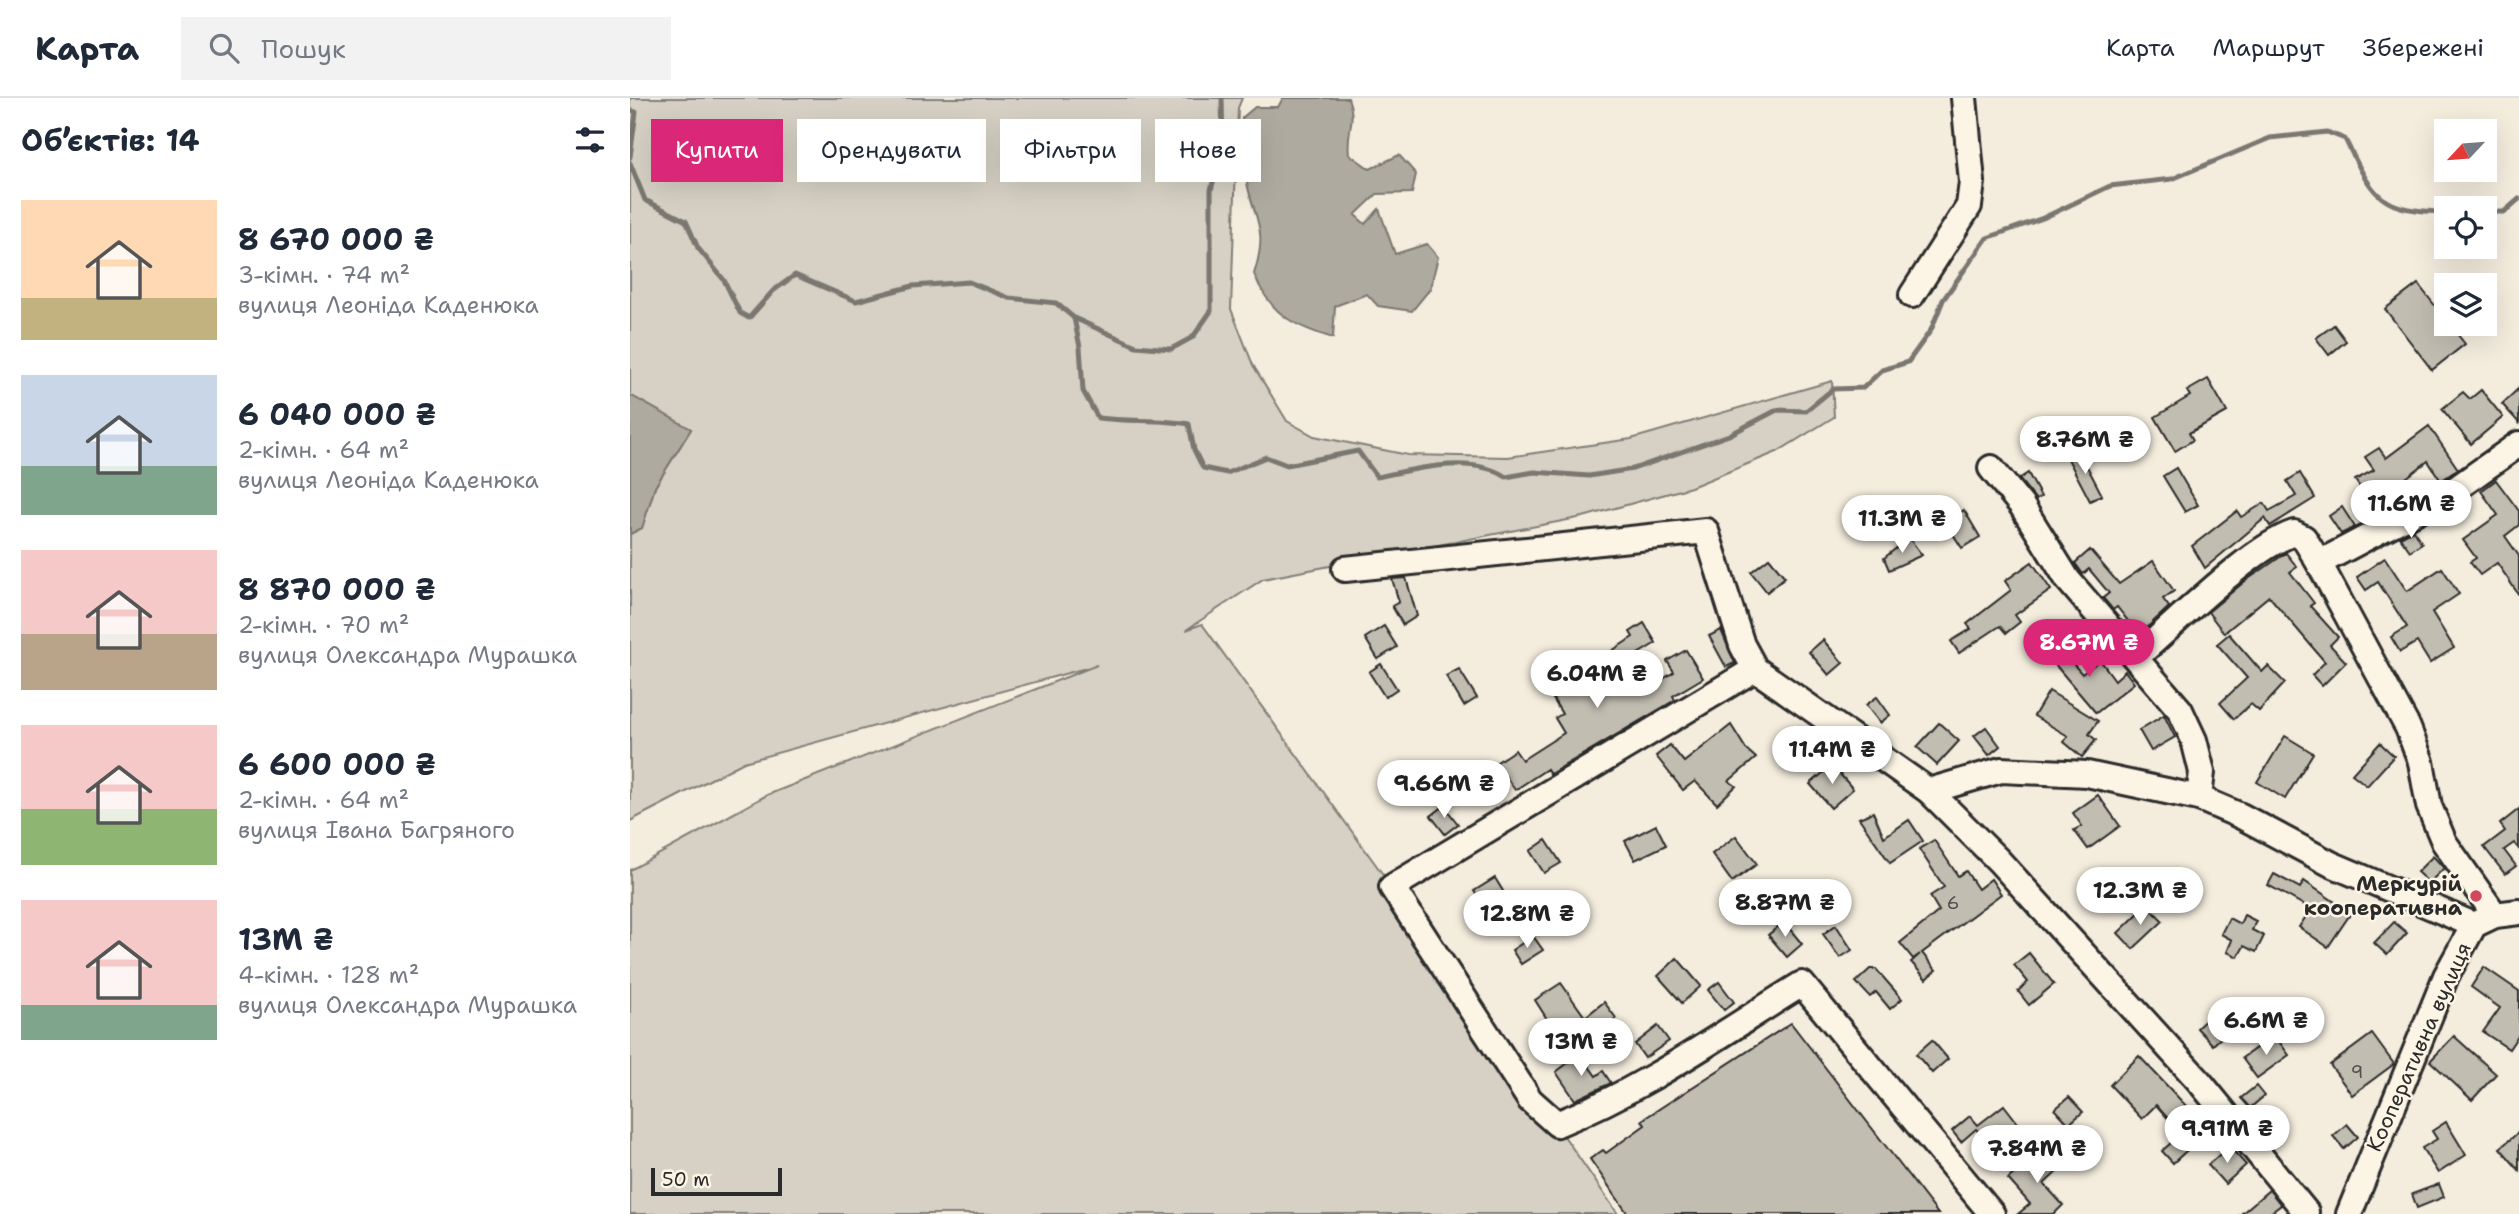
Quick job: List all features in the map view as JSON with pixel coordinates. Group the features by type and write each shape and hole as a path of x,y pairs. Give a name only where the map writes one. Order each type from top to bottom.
{"street":[{"path":"1912,295 1969,206 1972,182 1965,98"},
{"path":"2319,563 2447,495 2519,444"},
{"path":"1991,468 2022,506 2068,580 2180,710 2194,740 2202,772 2199,798"},
{"path":"1345,569 1706,531 1742,645 1755,669 1929,791 1999,861 2199,1081 2304,1213"},
{"path":"2136,657 2244,564 2282,537 2294,533 2304,538 2408,728 2421,762 2429,806 2444,842 2496,917"},
{"path":"1755,669 1392,887 1530,1100 1557,1124 1607,1104 1651,1080 1802,984 1992,1214"},
{"path":"1929,791 2001,771 2087,774 2199,798 2241,816 2331,864 2496,917"},
{"name":"Кооперативна вулиця","path":"2304,1213 2348,1214 2446,976 2496,917"}],"shaded area":[{"path":"630,98 1242,98 1238,119 1155,119 1155,182 1235,182 1231,309 1253,365 1287,421 1314,436 1408,455 1508,457 1631,439 1832,381 1834,417 1777,452 1691,487 1583,517 1263,579 1186,630 1202,624 1392,887 1618,1214 630,1214 630,870 767,795 1097,665 744,762 630,821 630,534 642,528 655,487 691,429 630,395"},
{"path":"1283,98 1348,98 1352,113 1349,154 1370,169 1399,155 1416,174 1412,193 1377,194 1355,215 1365,224 1379,209 1395,254 1427,244 1438,257 1430,289 1412,311 1378,306 1367,294 1335,306 1333,338 1295,323 1275,309 1267,299 1254,274 1260,234 1247,182 1261,182 1261,119 1242,118 1255,107 1278,107"},
{"path":"630,395 691,429 655,487 642,528 630,534"}],"building":[{"path":"2418,284 2434,304 2434,336 2459,336 2465,344 2432,370 2385,309"},
{"path":"2334,325 2346,341 2329,355 2316,338"},
{"path":"2208,379 2227,412 2189,433 2193,440 2175,451 2155,417 2190,396 2187,391"},
{"path":"2519,388 2519,423 2502,404"},
{"path":"2481,390 2503,417 2471,444 2442,409 2463,392 2470,399"},
{"path":"2429,426 2458,469 2441,481 2428,461 2406,478 2409,484 2395,493 2390,487 2368,499 2355,480 2374,470 2365,457 2379,448 2386,458"},
{"path":"2079,451 2102,495 2090,501 2067,457"},
{"path":"2176,468 2198,505 2185,512 2163,476"},
{"path":"2028,473 2041,497 2036,500 2019,479"},
{"path":"2300,473 2315,498 2270,526 2265,518 2205,568 2192,546 2237,511 2241,517 2264,503 2269,511 2296,496 2287,481"},
{"path":"2496,480 2519,511 2519,525 2505,536 2519,556 2519,595 2497,563 2480,575 2470,562 2476,558 2463,540 2498,515 2481,491"},
{"path":"2342,507 2355,527 2341,534 2329,516"},
{"path":"1964,510 1980,537 1962,548 1945,522"},
{"path":"2413,530 2422,543 2410,551 2400,537"},
{"path":"1909,538 1922,555 1889,570 1884,558"},
{"path":"2090,550 2119,584 2153,561 2174,591 2163,599 2169,607 2139,635 2117,607 2113,610 2103,598 2109,593 2089,569 2083,574 2075,563"},
{"path":"2286,553 2297,567 2290,572 2314,603 2310,606 2338,637 2330,645 2346,662 2322,686 2312,675 2325,662 2269,596 2224,633 2208,612 2244,582"},
{"path":"1769,558 1785,577 1767,592 1751,572"},
{"path":"2385,558 2407,591 2442,568 2459,594 2432,612 2454,648 2430,663 2417,642 2400,652 2391,637 2407,627 2378,582 2366,590 2357,577"},
{"path":"2032,562 2051,590 2015,615 2020,622 2006,633 2000,626 1959,653 1951,641 1971,629 1967,624 2011,590 2005,581"},
{"path":"1406,578 1417,616 1403,625 1392,606 1399,602 1392,579"},
{"path":"1644,623 1656,643 1623,663 1639,688 1646,684 1649,688 1674,672 1667,661 1686,650 1703,678 1673,696 1675,700 1550,774 1547,769 1515,790 1504,774 1477,791 1470,780 1515,750 1522,760 1564,733 1555,718 1562,714 1552,697 1582,679 1578,673 1633,637 1630,632"},
{"path":"1384,626 1397,647 1378,659 1365,638"},
{"path":"1721,630 1735,663 1726,667 1709,636"},
{"path":"2229,634 2262,672 2268,666 2285,683 2259,711 2251,704 2234,719 2220,703 2247,678 2217,644"},
{"path":"2051,639 2082,674 2100,660 2115,680 2125,671 2134,683 2096,713 2041,648"},
{"path":"1823,640 1843,663 1829,675 1809,652"},
{"path":"1381,664 1397,689 1385,697 1369,672"},
{"path":"1459,669 1477,698 1464,706 1446,676"},
{"path":"2049,691 2098,721 2089,734 2096,740 2082,757 2064,742 2068,736 2034,716"},
{"path":"1877,697 1890,715 1880,723 1866,705"},
{"path":"2164,715 2175,737 2151,751 2139,730"},
{"path":"1939,723 1959,741 1937,765 1917,747"},
{"path":"1731,725 1746,749 1756,758 1729,781 1736,786 1717,804 1695,781 1683,790 1656,756 1670,745 1684,762"},
{"path":"1986,727 2000,746 1989,755 1974,736"},
{"path":"2285,736 2313,753 2285,799 2257,782"},
{"path":"2380,743 2394,756 2367,786 2352,774"},
{"path":"1832,765 1853,789 1831,808 1810,784"},
{"path":"2098,795 2120,826 2088,849 2074,830 2082,826 2073,813"},
{"path":"1444,806 1458,824 1445,834 1431,816"},
{"path":"2519,809 2519,849 2514,843 2504,850 2516,866 2505,874 2484,847 2505,831 2500,824"},
{"path":"1873,812 1884,837 1909,820 1923,841 1890,863 1859,818"},
{"path":"1656,825 1666,845 1635,860 1625,841"},
{"path":"1736,836 1757,864 1732,882 1712,854"},
{"path":"1546,840 1561,863 1544,873 1530,851"},
{"path":"1934,840 1958,876 1966,871 1978,889 1991,879 2001,894 1922,953 1936,970 1926,979 1911,962 1920,954 1913,959 1900,943 1939,911 1930,896 1944,887 1919,849"},
{"path":"2433,856 2444,868 2429,883 2417,872"},
{"path":"2274,874 2300,888 2304,881 2351,913 2328,947 2299,927 2311,909 2268,885"},
{"path":"1495,878 1509,901 1489,914 1474,891"},
{"path":"2147,905 2163,921 2133,949 2118,933"},
{"path":"2244,915 2256,921 2252,930 2264,936 2256,952 2244,946 2238,957 2227,952 2232,940 2221,934 2229,918 2240,924"},
{"path":"1784,922 1802,944 1787,957 1768,935"},
{"path":"2394,922 2407,933 2387,955 2374,943"},
{"path":"1836,925 1852,950 1840,958 1823,934"},
{"path":"1533,936 1543,950 1521,964 1512,950"},
{"path":"2029,953 2054,984 2029,1005 2018,991 2028,982 2014,965"},
{"path":"1677,958 1701,986 1682,1003 1658,976"},
{"path":"2484,967 2519,991 2519,1034 2509,1049 2483,1032 2500,1008 2471,987"},
{"path":"1870,969 1876,969 1902,999 1890,1009 1876,992 1870,997 1856,982"},
{"path":"1719,982 1734,1002 1724,1010 1708,990"},
{"path":"1561,983 1585,1017 1604,1002 1616,1018 1580,1050 1563,1028 1541,1045 1531,1031 1547,1019 1535,1000"},
{"path":"2224,1003 2239,1021 2213,1045 2197,1028"},
{"path":"1791,1023 1938,1214 1628,1214 1590,1159 1603,1150 1606,1153 1645,1125 1642,1120"},
{"path":"1658,1026 1669,1041 1645,1058 1635,1044"},
{"path":"2372,1034 2394,1064 2352,1095 2330,1065"},
{"path":"2274,1035 2289,1055 2257,1078 2242,1058"},
{"path":"2454,1036 2496,1074 2472,1100 2430,1061"},
{"path":"1932,1040 1948,1059 1932,1073 1916,1054"},
{"path":"1580,1054 1596,1076 1603,1071 1611,1083 1575,1100 1556,1072"},
{"path":"2139,1056 2188,1108 2172,1123 2156,1105 2142,1119 2110,1085"},
{"path":"2256,1086 2264,1096 2250,1108 2241,1098"},
{"path":"2069,1097 2083,1112 2069,1124 2055,1109"},
{"path":"2004,1105 2021,1127 1994,1147 1976,1129 1961,1142 1952,1131 1970,1116 1978,1125"},
{"path":"2446,1122 2466,1155 2438,1173 2422,1148 2437,1139 2432,1131"},
{"path":"2347,1124 2358,1137 2344,1149 2333,1136"},
{"path":"2184,1131 2195,1143 2173,1163 2162,1151"},
{"path":"2519,1132 2519,1170 2500,1148"},
{"path":"2229,1146 2246,1165 2225,1184 2208,1165"},
{"path":"2041,1150 2059,1170 2044,1184 2063,1205 2054,1214 2018,1214 2030,1204 2008,1179"},
{"path":"2439,1184 2444,1197 2417,1208 2412,1194"},
{"path":"2269,1190 2281,1205 2269,1214 2241,1214"}],"waterway":[{"path":"1074,318 1136,346 1171,349 1193,337 1211,311 1211,190 1223,144 1222,98"},
{"path":"630,110 636,112 630,157"},
{"path":"630,163 645,200 686,221 698,248 724,280 740,313 749,318 773,291 795,275 856,301 913,286 969,282 1009,298 1056,303 1074,318 1080,347 1083,391 1098,418 1189,424 1194,450 1203,468 1227,473 1266,457 1287,465 1358,451 1377,477 1443,465 1477,466 1506,477 1534,472 1589,476 1633,469 1729,435 1777,410 1806,411 1833,389 1863,388 1882,370 1908,362 1931,330 1943,300 1987,238 2043,218 2110,186 2172,179 2270,138 2327,132 2345,139 2363,175 2381,197 2406,208 2434,211"},
{"path":"2497,212 2504,212 2519,199"}],"place":[{"name":"Меркурій кооперативна","path":"2476,896"}]}
